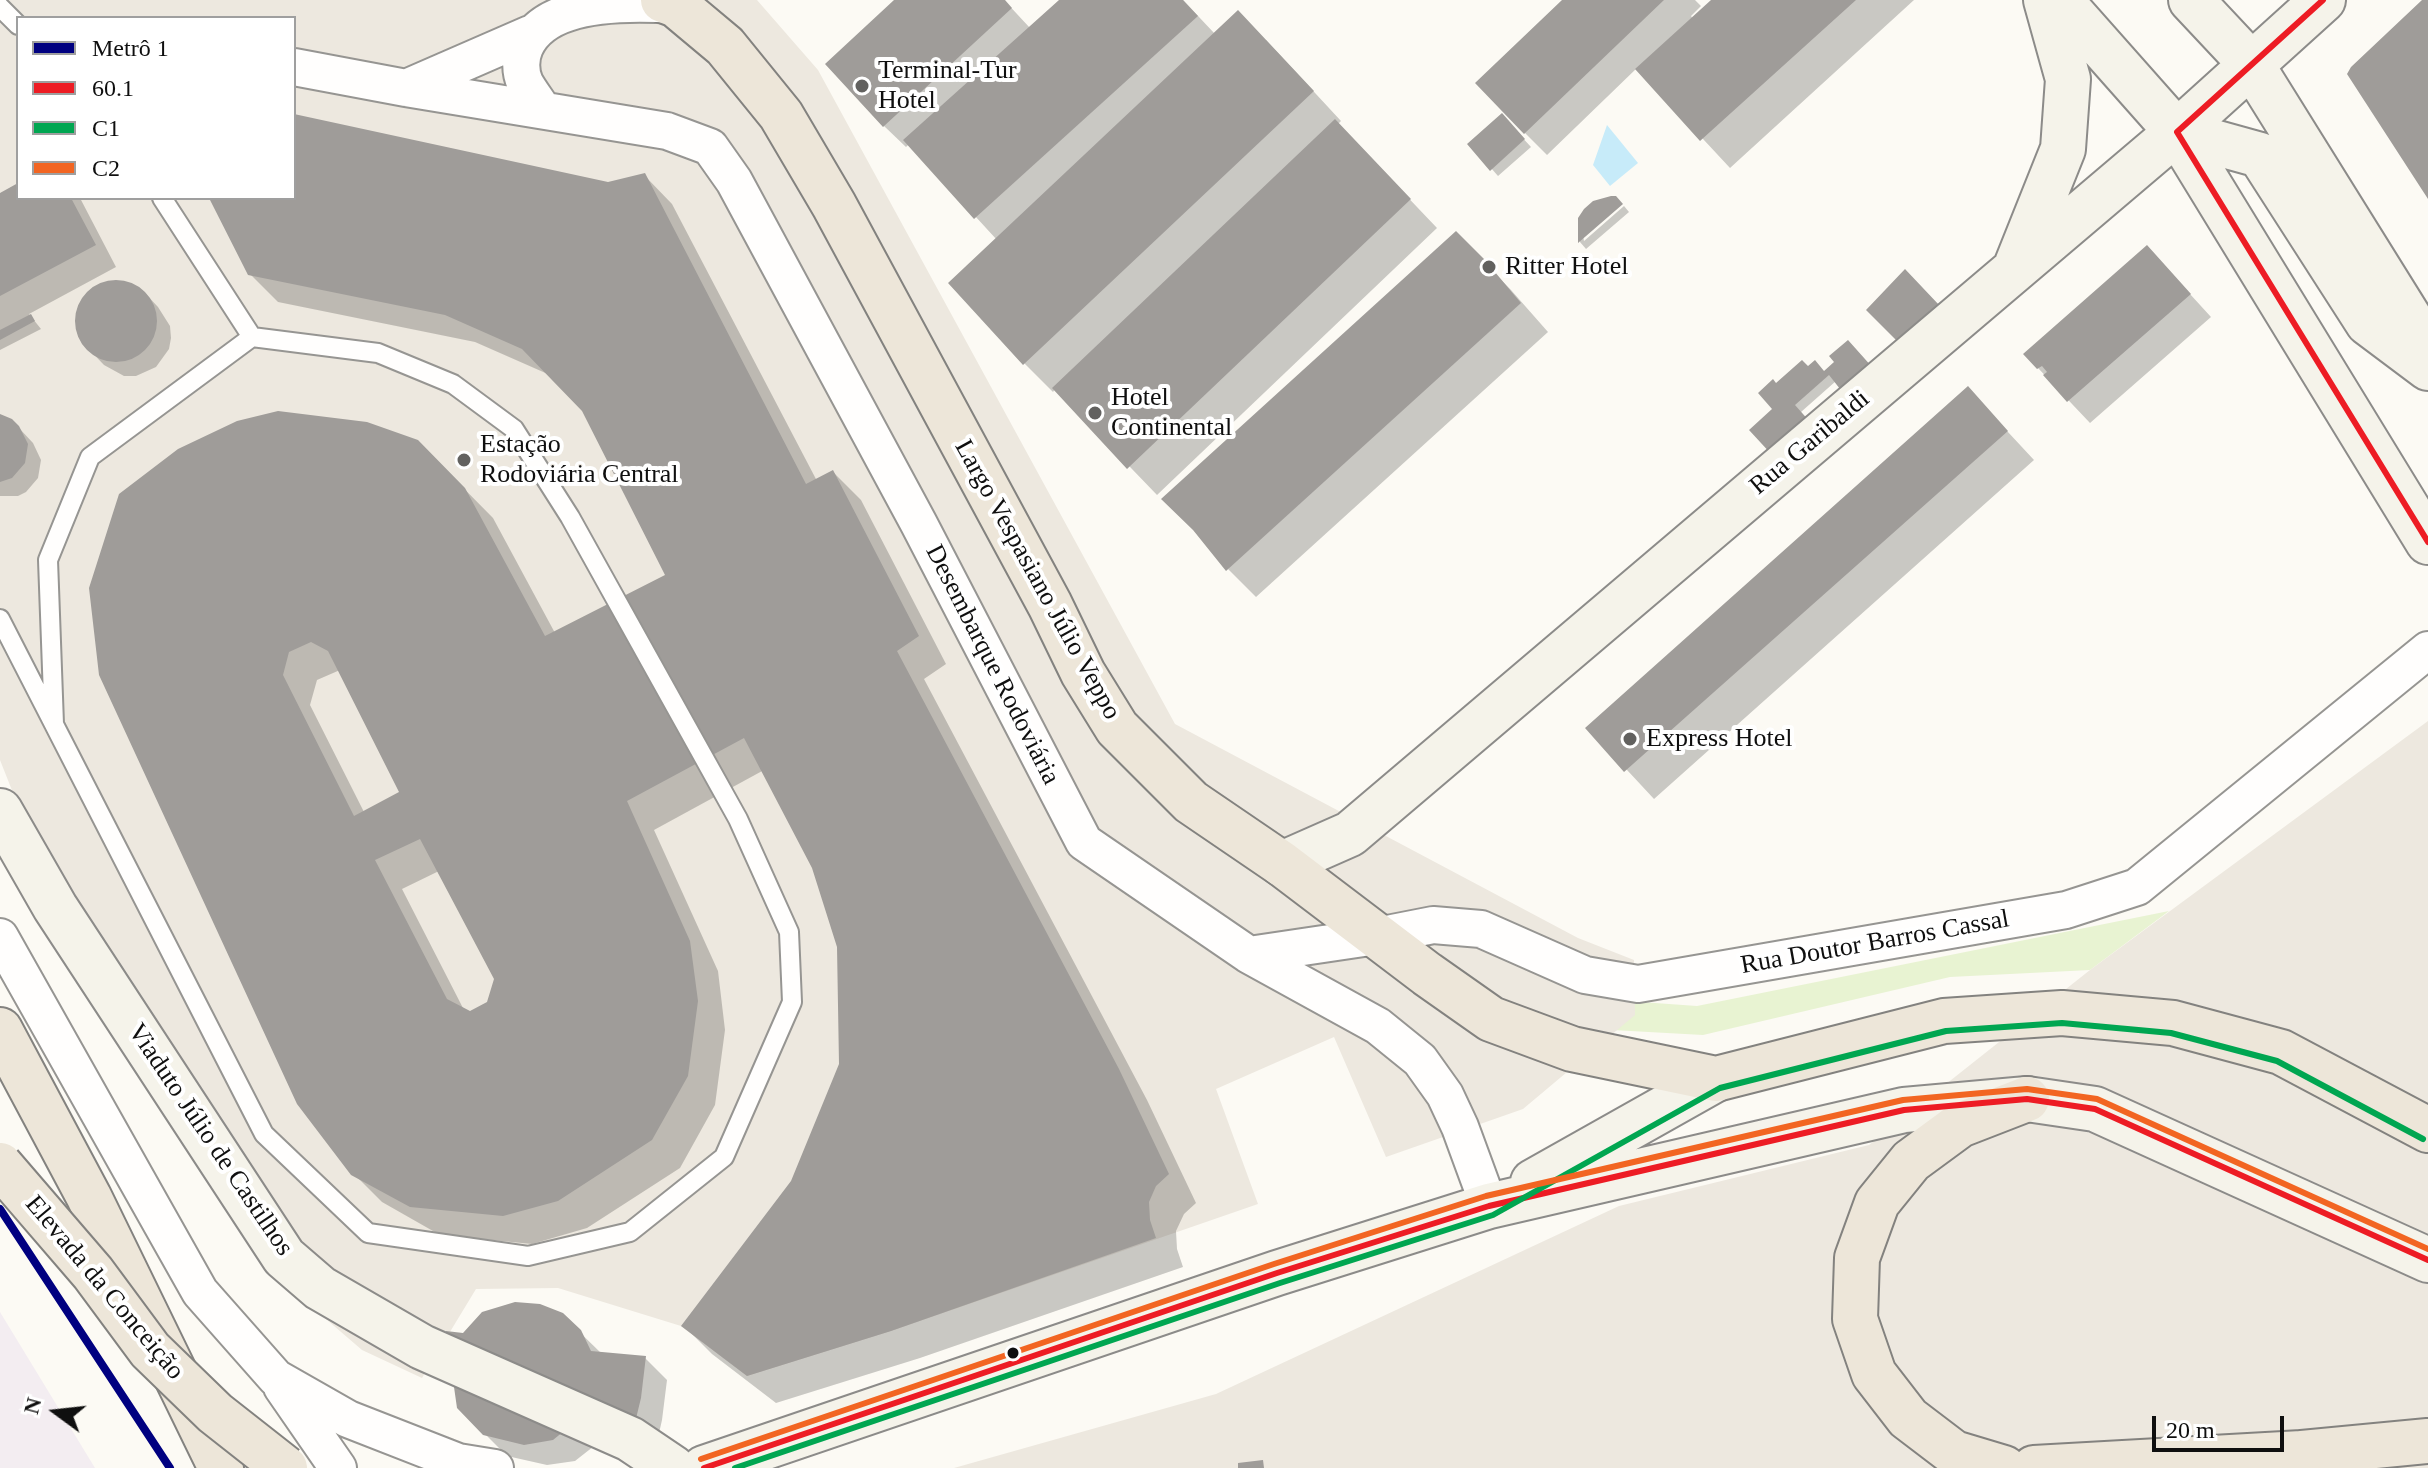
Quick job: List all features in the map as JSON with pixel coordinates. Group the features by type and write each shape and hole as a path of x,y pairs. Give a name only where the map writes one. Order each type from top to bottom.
{"main road":[{"path":"2015,270 2063,149 2068,79 2046,0"},
{"path":"2060,0 2177,132 2428,542"},
{"path":"2191,0 2251,64 2428,348"},
{"name":"Rua Garibaldi","path":"1282,864 1350,834 2177,132 2323,0"},
{"name":"Largo Vespasiano Júlio Veppo","path":"674,1 725,46 781,115 834,205 1043,591 1083,673 1117,728 1191,802 1282,864 1491,1019 1572,1049 1716,1079"},
{"path":"2177,132 2260,155 2368,323 2428,368"},
{"name":"Viaduto Júlio de Castilhos","path":"0,811 55,907 284,1257 320,1288 422,1347 630,1439 673,1468"},
{"path":"1489,1206 1716,1079 1944,1021 2062,1013 2173,1023 2281,1052 2428,1130"},
{"path":"0,1030 89,1197 221,1468"},
{"path":"2004,1468 1954,1453 1908,1418 1874,1374 1855,1319 1857,1258 1877,1203 1911,1161 1960,1125 2027,1099"},
{"path":"704,1468 1277,1273 1489,1206 1904,1110 2027,1099 2095,1109 2428,1260"},
{"name":"Elevada da Conceição","path":"0,1165 93,1273 150,1350 215,1413 285,1468"},
{"path":"2034,1468 2302,1453 2428,1441"},
{"path":"2254,1468 2302,1453"}],"street":[{"path":"406,88 530,34 552,17 586,6 674,1"},
{"path":"530,34 521,57 524,80 542,109"},
{"name":"Desembarque Rodoviária","path":"296,67 667,131 710,147 734,181 919,524 1084,842 1249,955 1378,1026 1420,1060 1445,1095 1489,1206"},
{"name":"Rua Doutor Barros Cassal","path":"1249,955 1433,925 1481,929 1585,975 1638,984 2066,910 2137,887 2428,650"},
{"path":"0,937 200,1292 276,1378 338,1468"},
{"path":"276,1378 348,1419 458,1462 495,1468"}],"lane":[{"path":"0,7 16,23"},
{"path":"163,200 252,337"},
{"path":"0,619 264,1134 368,1233 528,1256 630,1232 724,1157 792,1002 789,932 738,819 570,517 514,429 453,384 378,353 252,337 90,457 48,560 54,724"}],"shaded area":[{"name":"Estação Rodoviária Central","path":"0,0 757,0 818,70 1175,724 1578,938 1634,960 1635,1015 1523,1109 1386,1157 1334,1037 1216,1089 1258,1204 891,1331 747,1376 681,1326 558,1288 476,1289 422,1378 362,1350 270,1271 68,932 0,760"},
{"path":"2428,721 2428,1468 954,1468 1216,1394 1619,1206 1869,1145 2090,970"},
{"path":"0,1312 95,1468 0,1468"}],"green space":[{"path":"2169,911 2090,970 1950,977 1703,1035 1576,1028 1585,998 1697,1006"}],"water":[{"path":"1607,125 1638,163 1610,186 1593,165"}],"building":[{"path":"894,0 1005,0 1012,8 883,127 825,64"},
{"path":"1059,0 1183,0 1198,16 974,219 903,140"},
{"path":"1562,0 1664,0 1524,134 1475,83"},
{"path":"1711,0 1856,0 1700,141 1635,69"},
{"path":"2422,0 2428,0 2428,199 2347,74"},
{"path":"1238,10 1314,91 1023,365 948,283"},
{"path":"1502,113 1525,139 1490,171 1467,144"},
{"path":"296,114 608,182 645,173 806,484 833,470 919,636 897,651 1119,1069 1169,1174 1156,1186 1149,1202 1150,1220 1156,1238 891,1331 747,1376 681,1326 791,1181 839,1064 837,947 812,868 744,738 627,801 690,941 698,1001 688,1076 652,1140 558,1201 503,1216 410,1207 351,1175 297,1104 99,675 89,588 119,494 178,449 237,421 278,411 367,422 418,440 465,488 545,636 665,575 582,411 522,349 445,315 248,275 210,200 296,200","holes":["311,642 328,651 399,792 354,816 283,675 289,652","420,839 494,979 487,1002 470,1011 447,999 375,860"]},
{"path":"1335,119 1411,199 1127,469 1052,388"},
{"path":"16,184 16,200 72,200 96,245 0,296 0,193"},
{"path":"1616,196 1623,204 1578,243 1578,218 1584,209 1593,201"},
{"path":"1456,231 1521,303 1226,571 1193,530 1161,499"},
{"path":"2147,245 2191,294 2067,402 2043,375 2047,372 2042,366 2037,369 2023,354"},
{"path":"1905,269 1940,306 1901,345 1866,310"},
{"path":"108,280 124,280 139,287 150,298 157,321 154,337 145,350 124,362 108,362 93,355 82,344 75,329 75,313 82,298 93,287"},
{"path":"31,314 35,321 0,340 0,330"},
{"path":"1848,340 1873,368 1844,394 1829,375 1795,405 1811,423 1773,456 1749,430 1772,409 1758,393 1773,379 1776,383 1802,360 1808,366 1815,360 1824,371 1834,362 1829,356"},
{"path":"1968,386 2008,431 1624,772 1585,728"},
{"path":"0,414 19,426 28,444 25,463 12,478 0,482"},
{"path":"515,1302 540,1304 563,1313 581,1330 591,1351 646,1356 633,1431 580,1418 553,1440 524,1445 483,1435 457,1408 446,1331 463,1333 482,1312"},
{"path":"1263,1460 1264,1468 1238,1468 1238,1463"}],"metro line":[{"name":"1","path":"0,1209 170,1468"}],"transit line":[{"name":"60.1","path":"2323,0 2177,132 2428,542"},
{"name":"C1","path":"735,1468 1280,1283 1493,1215 1720,1088 1946,1031 2062,1023 2171,1033 2277,1061 2423,1139"},
{"name":"C2","path":"701,1459 1274,1264 1486,1196 1903,1100 2027,1089 2097,1099 2428,1249"},
{"name":"60.1","path":"704,1468 1277,1273 1489,1206 1904,1110 2027,1099 2095,1109 2428,1260"}],"place":[{"name":"Terminal-Tur Hotel","path":"862,86"},
{"name":"Ritter Hotel","path":"1489,267"},
{"name":"Hotel Continental","path":"1095,413"},
{"name":"Estação Rodoviária Central","path":"464,460"},
{"name":"Express Hotel","path":"1630,739"}]}
